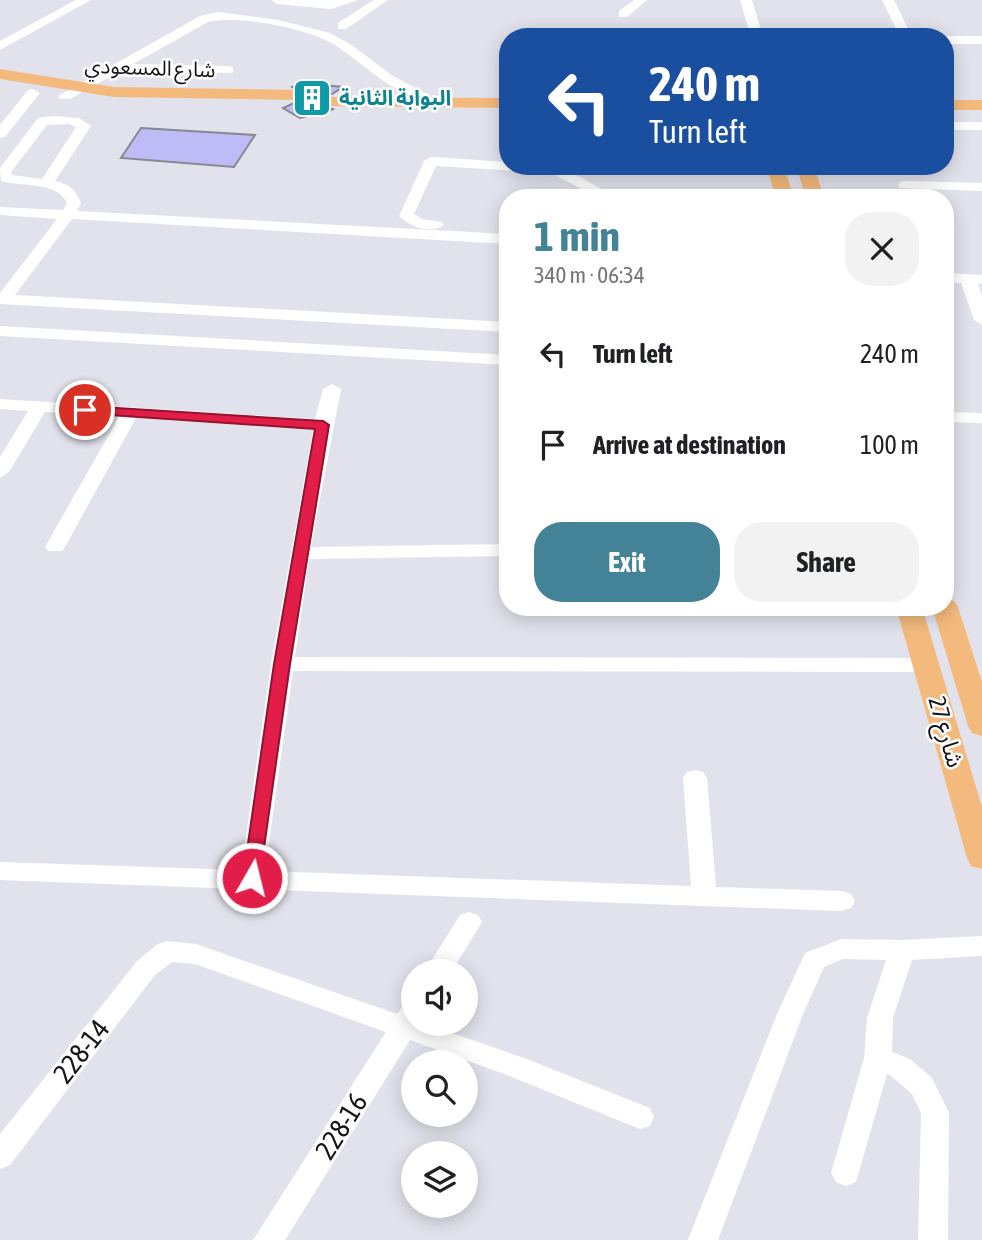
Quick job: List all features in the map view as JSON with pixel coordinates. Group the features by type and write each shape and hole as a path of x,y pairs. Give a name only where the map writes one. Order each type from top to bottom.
{"main road":[{"name":"شارع المسعودي","path":"0,74 71,92"},
{"name":"شارع المسعودي","path":"0,87 33,93 298,98"},
{"path":"954,94 982,94"},
{"path":"499,95 325,99 499,103"},
{"path":"954,105 982,105"},
{"name":"شارع 27","path":"912,616 982,858"},
{"name":"شارع 27","path":"948,616 982,726"}],"street":[{"path":"0,46 85,0"},
{"path":"277,0 331,5 352,0"},
{"path":"342,26 382,0"},
{"path":"623,14 641,0"},
{"path":"746,0 754,28"},
{"path":"888,0 902,28"},
{"path":"71,92 230,5"},
{"path":"213,16 324,35 400,86 422,96"},
{"path":"954,40 982,40"},
{"path":"356,54 358,59 390,86 390,92 386,96"},
{"path":"116,67 229,70"},
{"path":"0,134 33,93"},
{"path":"2,299 67,216 74,203 72,194 63,186 45,185 14,181 6,178 4,172 43,121 62,119 78,122 84,126 45,185"},
{"path":"954,126 982,126"},
{"path":"499,165 431,161 407,216 412,222 424,225 499,229"},
{"path":"569,175 595,189"},
{"path":"952,189 982,187"},
{"path":"0,211 499,239"},
{"path":"954,278 975,279 982,320"},
{"path":"2,299 499,327"},
{"path":"0,329 31,301"},
{"path":"0,329 499,359"},
{"path":"252,878 300,553 332,389"},
{"path":"0,404 323,425"},
{"path":"954,406 982,406"},
{"path":"0,472 39,407"},
{"path":"55,547 130,413"},
{"path":"954,417 982,418"},
{"path":"300,553 499,550"},
{"path":"282,664 926,665"},
{"path":"695,778 704,895"},
{"path":"0,871 842,901"},
{"path":"446,959 469,922"},
{"path":"703,1240 790,1014 814,960 841,949 902,950 982,946"},
{"path":"846,1172 878,1058 880,1018 902,950"},
{"name":"228-14","path":"0,1156 146,968 167,951 196,954 401,1018"},
{"name":"228-16","path":"268,1240 401,1031"},
{"path":"444,1036 640,1117"},
{"path":"878,1058 900,1068 922,1086 935,1113 933,1240"}],"building":[{"path":"313,84 343,87 332,94 318,95 314,101 318,109 334,109 300,118 283,108 309,96 300,88 291,87"},
{"path":"141,128 255,135 234,167 121,158"}],"tunnel":[{"path":"297,102 324,102"}],"place":[{"name":"البوابة الثانية","path":"312,98"}],"route":[{"path":"85,410 323,425 282,664 252,878"}]}
